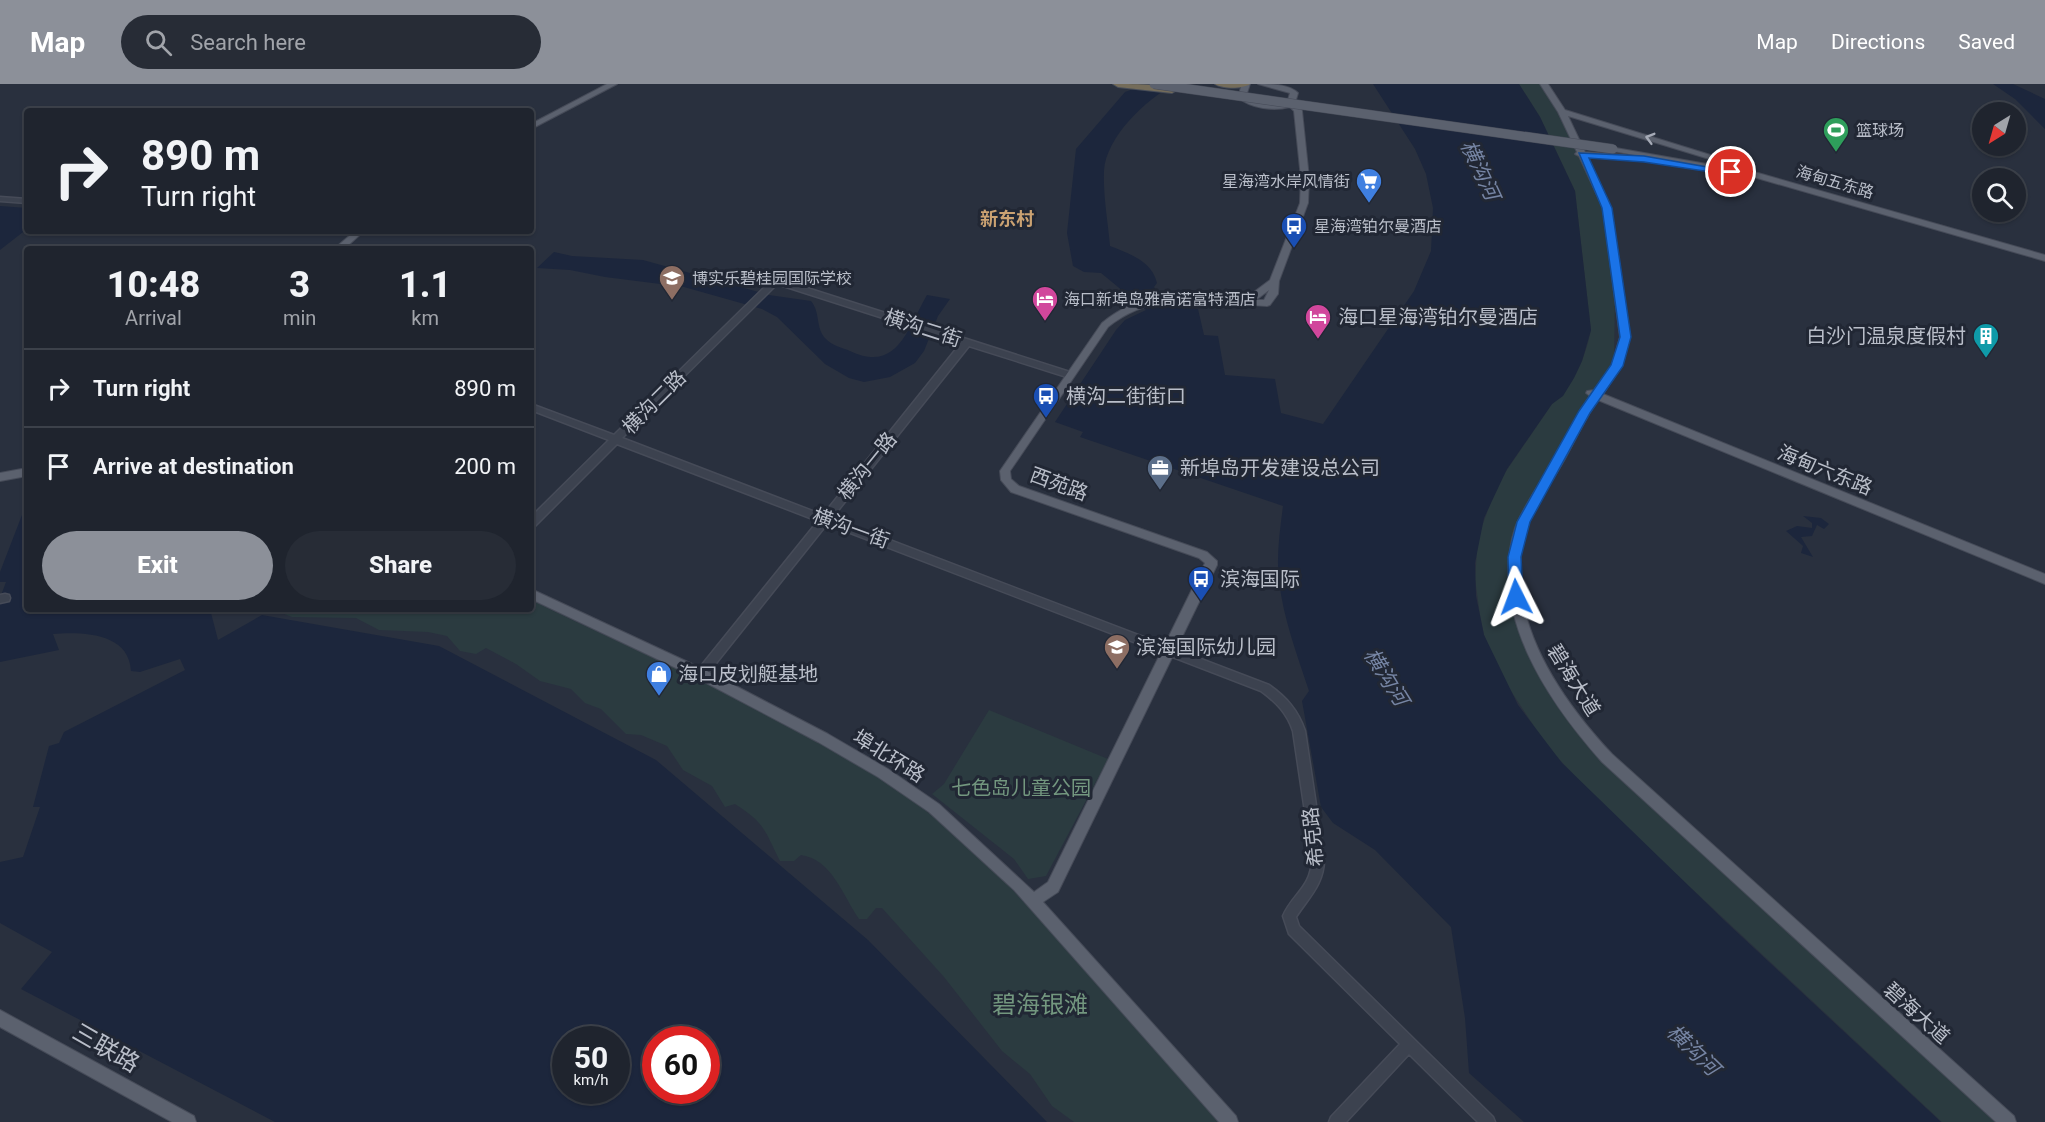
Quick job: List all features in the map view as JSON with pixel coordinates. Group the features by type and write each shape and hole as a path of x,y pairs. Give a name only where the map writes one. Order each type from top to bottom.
{"highway":[{"path":"1120,84 1207,94 1247,102"},
{"path":"1220,84 1246,84"}],"main road":[{"path":"534,120 605,84"},
{"path":"534,125 614,84"},
{"path":"1154,84 1613,147"},
{"path":"1175,84 1613,147"},
{"path":"1246,84 1242,97 1247,102 1281,107 1293,111 1298,118"},
{"path":"1262,84 1292,90 1294,93 1291,104"},
{"name":"碧海大道","path":"1542,84 1562,112 1607,208 1625,328 1624,345 1617,366 1594,392 1522,516 1513,546 1510,576 1515,614 1529,655 1544,683 1574,726 1607,762 2002,1122"},
{"name":"碧海大道","path":"1542,84 1581,154"},
{"path":"1281,107 1291,104 1297,107 1298,118"},
{"path":"1562,112 1701,153 1719,148 1727,159 1746,168"},
{"name":"西苑路","path":"1034,900 1053,887 1211,569 1208,558 1010,486 1006,480 1007,466 1105,325 1118,314 1139,306 1173,298 1203,297 1267,303 1274,290 1274,281 1304,203 1305,178 1298,118"},
{"path":"1603,156 1586,149 1576,129 1583,123 1605,124"},
{"name":"海甸五东路","path":"1613,147 1746,168 2045,253"},
{"name":"海甸五东路","path":"1613,147 1758,176 2045,258"},
{"path":"1581,154 1758,176"},
{"path":"334,246 348,234"},
{"path":"342,246 356,234"},
{"name":"碧海大道","path":"1594,392 1528,513 1516,549 1514,576 1517,606 1532,653 1545,678 1577,725 1607,758 2008,1122"},
{"name":"海甸六东路","path":"1594,392 2045,574"},
{"name":"海甸六东路","path":"1594,392 2045,579"},
{"path":"0,477 24,473"},
{"name":"埠北环路","path":"534,595 701,674 883,773 934,808 1034,900 1230,1122"},
{"name":"三联路","path":"0,1018 188,1122"}],"street":[{"path":"0,199 24,201"},
{"name":"横沟二路","path":"534,520 776,281"},
{"name":"横沟二街","path":"776,281 1070,375"},
{"name":"横沟一路","path":"701,674 967,342"},
{"name":"横沟一街","path":"534,408 1170,652"},
{"name":"希克路","path":"1170,652 1265,688 1292,712 1299,731 1319,867 1313,886 1292,912 1290,921 1301,938 1488,1122"},
{"path":"1336,1122 1408,1045"}],"green space":[{"path":"1519,84 1540,84 1556,110 1601,202 1615,293 1614,360 1581,409 1512,551 1513,602 1567,717 1998,1122 1942,1122 1600,803 1547,746 1505,682 1484,635 1480,615 1475,579 1478,537 1498,483 1552,404 1567,389 1582,361 1591,330 1575,191 1540,117"},
{"name":"碧海银滩","path":"534,601 746,702 799,730 900,792 970,847 1058,939 1221,1122 1074,1122 1052,1106 1030,1074 1002,1051 944,977 882,908 876,908 867,919 859,919 836,880 821,863 801,855 794,861 780,861 759,823 735,804 725,807 712,786 683,770 667,746 641,735 626,734 601,709 585,703 571,689 540,681 516,664 486,648 476,654 460,651 447,636 428,632 379,630 356,618 292,617 279,612 534,612"},
{"name":"七色岛儿童公园","path":"989,710 1108,759 1046,876 1028,879 1014,859 932,794 944,784"}],"water":[{"name":"横沟河","path":"1147,84 1175,84 1152,99 1129,120 1106,158 1104,190 1110,246 1139,259 1150,269 1157,283 1154,287 1169,308 1177,306 1198,309 1204,335 1218,336 1225,375 1275,379 1281,413 1323,424 1414,291 1431,251 1433,208 1426,174 1415,149 1373,84 1519,84 1540,117 1575,191 1591,330 1582,361 1574,378 1563,396 1552,404 1507,469 1484,518 1475,563 1476,596 1484,635 1518,705 1562,763 1726,922 1941,1122 1524,1122 1469,1073 1465,1018 1451,927 1375,850 1333,823 1321,807 1302,701 1309,691 1287,622 1279,580 1278,552 1283,506 1080,437 1083,432 1055,422 1116,330 1125,320 1146,310 1101,273 1084,272 1073,266 1067,233 1076,149 1125,92"},
{"path":"1993,84 2013,84 2045,99 2045,129 2026,110 2026,102 2018,102"},
{"path":"0,206 24,208 24,231 0,250"},
{"path":"554,252 572,256 643,260 769,295 811,301 816,310 820,330 826,339 837,346 866,357 880,356 890,352 899,344 927,295 950,299 938,316 924,351 915,363 890,377 864,382 849,378 825,364 777,317 762,309 684,287 570,270 537,268"},
{"path":"24,510 24,612 211,612 218,640 262,615 439,646 656,760 868,940 1047,1122 275,1122 21,989 52,952 0,923 0,862 23,857 40,807 33,807 49,746 59,743 64,732 185,670 180,659 140,672 131,671 128,658 122,648 102,637 77,633 53,634 59,650 0,662 0,598 6,582 0,582 0,572"},
{"path":"1803,516 1821,518 1829,524 1824,529 1817,525 1812,536 1801,537 1813,557 1801,553 1803,546 1786,531 1797,526 1812,528 1812,523"}],"place":[{"name":"篮球场","path":"1836,153"},
{"name":"星海湾水岸风情街","path":"1369,204"},
{"name":"星海湾铂尔曼酒店","path":"1294,249"},
{"name":"博实乐碧桂园国际学校","path":"672,301"},
{"name":"海口新埠岛雅高诺富特酒店","path":"1045,322"},
{"name":"海口星海湾铂尔曼酒店","path":"1318,340"},
{"name":"白沙门温泉度假村","path":"1986,359"},
{"name":"横沟二街街口","path":"1046,419"},
{"name":"新埠岛开发建设总公司","path":"1160,491"},
{"name":"滨海国际","path":"1201,602"},
{"name":"滨海国际幼儿园","path":"1117,670"},
{"name":"海口皮划艇基地","path":"659,697"}],"district":[{"name":"新东村","path":"1007,218"}],"route":[{"path":"1516,597 1515,557 1523,522 1585,411 1617,366 1625,337 1607,208 1603,195 1582,154 1669,162 1731,172"}]}
